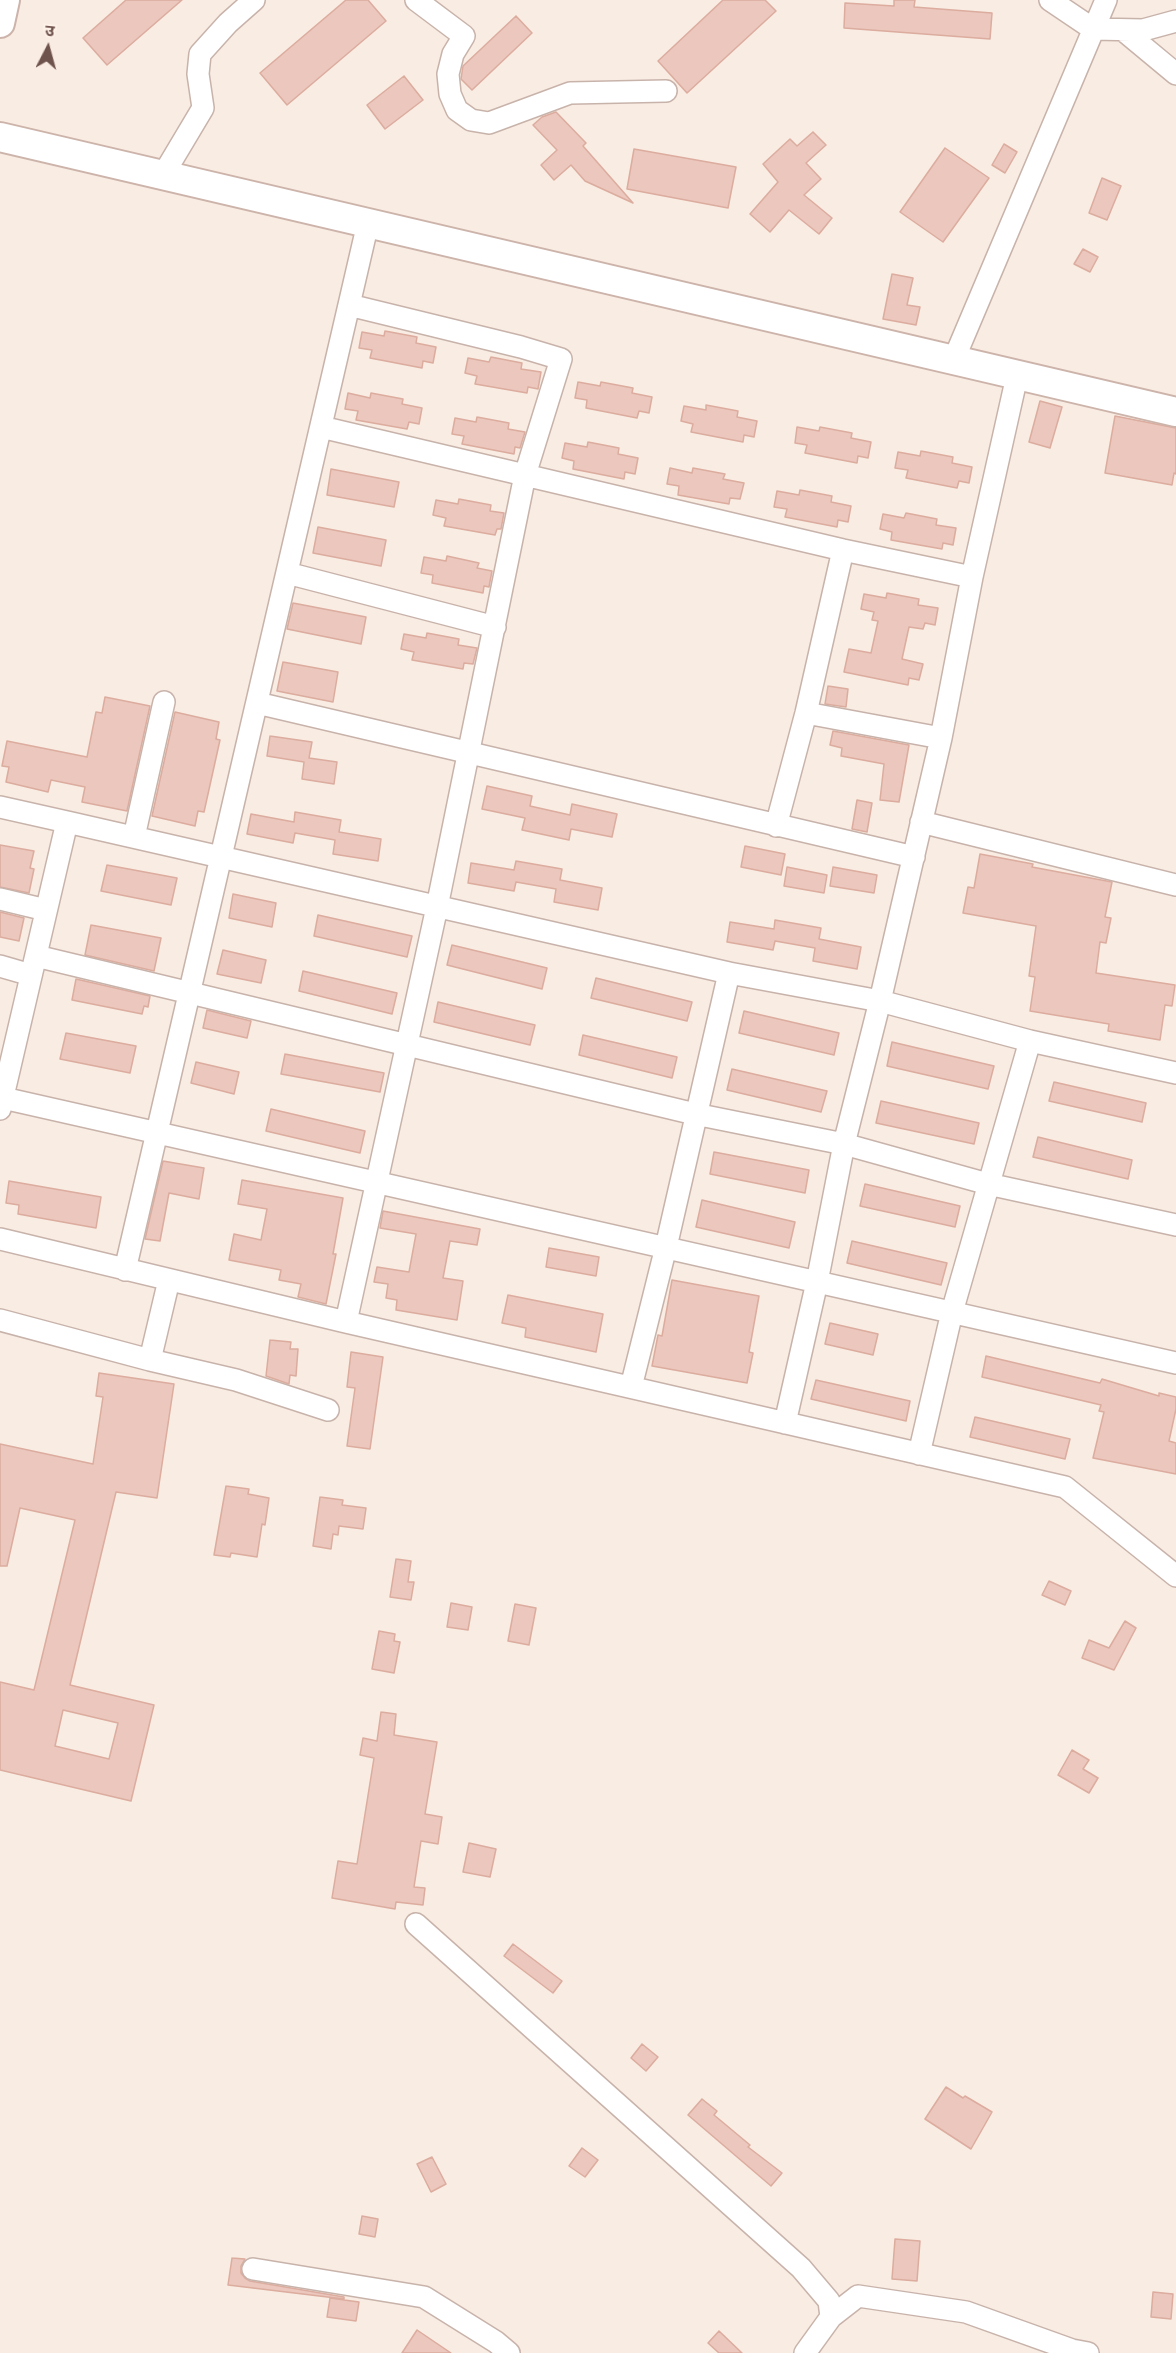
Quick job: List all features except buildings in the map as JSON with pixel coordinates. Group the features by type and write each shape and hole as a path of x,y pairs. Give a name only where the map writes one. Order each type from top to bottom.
{"street":[{"path":"0,23 5,0"},
{"path":"163,175 203,108 198,74 200,54 228,23 254,0"},
{"path":"416,0 464,36 453,54 448,74 450,94 457,110 471,120 489,123 570,93 666,92"},
{"path":"1050,0 1094,29 1143,30 1176,21"},
{"path":"954,359 1106,0"},
{"path":"1123,30 1176,74"},
{"path":"0,137 1176,412"},
{"path":"125,1270 368,223"},
{"path":"346,1322 437,907 525,475 561,359 349,305"},
{"path":"785,1423 817,1281 844,1144 941,738 972,577 1017,376"},
{"path":"321,428 843,550 972,577"},
{"path":"776,826 806,713 843,550"},
{"path":"287,573 495,627"},
{"path":"134,837 164,702"},
{"path":"257,703 914,857"},
{"path":"806,713 941,738"},
{"path":"0,807 729,973 880,1001 1030,1041 1176,1073"},
{"path":"67,822 34,965 7,1044 1,1104 157,1132 1176,1363"},
{"path":"921,822 1176,885"},
{"path":"0,899 46,910"},
{"path":"0,966 34,965 190,992 695,1114 844,1144 988,1184 1176,1224"},
{"path":"631,1387 666,1247 729,973"},
{"path":"919,1454 952,1312 1030,1041"},
{"path":"0,1239 346,1322 1065,1487 1176,1576"},
{"path":"150,1360 169,1280"},
{"path":"0,1320 150,1360 236,1380 328,1410"},
{"path":"416,1924 801,2268 829,2301 831,2318"},
{"path":"253,2269 424,2297 496,2342 509,2353"},
{"path":"806,2353 831,2318 858,2296 966,2312 1072,2350 1088,2353"}]}
